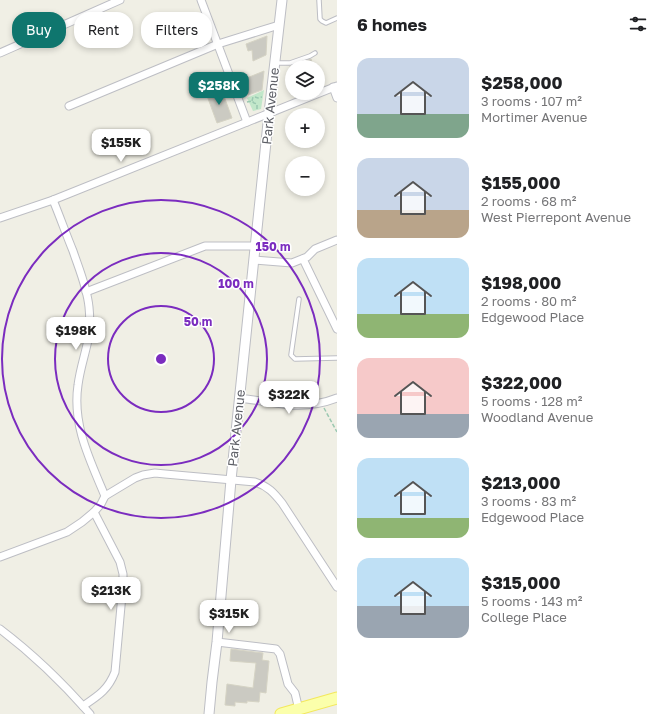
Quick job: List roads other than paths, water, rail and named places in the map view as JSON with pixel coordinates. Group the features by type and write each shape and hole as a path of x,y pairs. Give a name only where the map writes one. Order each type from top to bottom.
{"main road":[{"path":"281,714 337,698"}],"street":[{"path":"0,53 120,0"},
{"path":"201,0 247,122"},
{"name":"Park Avenue","path":"209,714 239,398 282,0"},
{"path":"69,106 218,44 279,25"},
{"path":"0,218 53,200 335,87 337,98"},
{"path":"53,200 83,278 89,307 90,325 88,340 78,387 78,416 84,444 105,496"},
{"path":"254,260 292,263 307,257 315,249 337,240"},
{"path":"86,292 205,246 255,246"},
{"path":"303,259 337,329"},
{"path":"239,398 298,406 321,403 337,398"},
{"path":"0,557 67,532 94,512 101,504 105,496 135,478 142,475 155,473 255,482 264,485 282,503 337,587"},
{"path":"83,706 107,688 112,681 115,672 123,584 123,574 120,562 94,512"},
{"path":"0,629 34,656 90,714"},
{"path":"217,642 276,650 280,654 288,684 295,693 299,710"}],"lane":[{"path":"319,0 320,19 326,23 337,18"},
{"path":"275,63 290,63 315,53"},
{"path":"299,299 291,355 295,360 337,358"}]}
